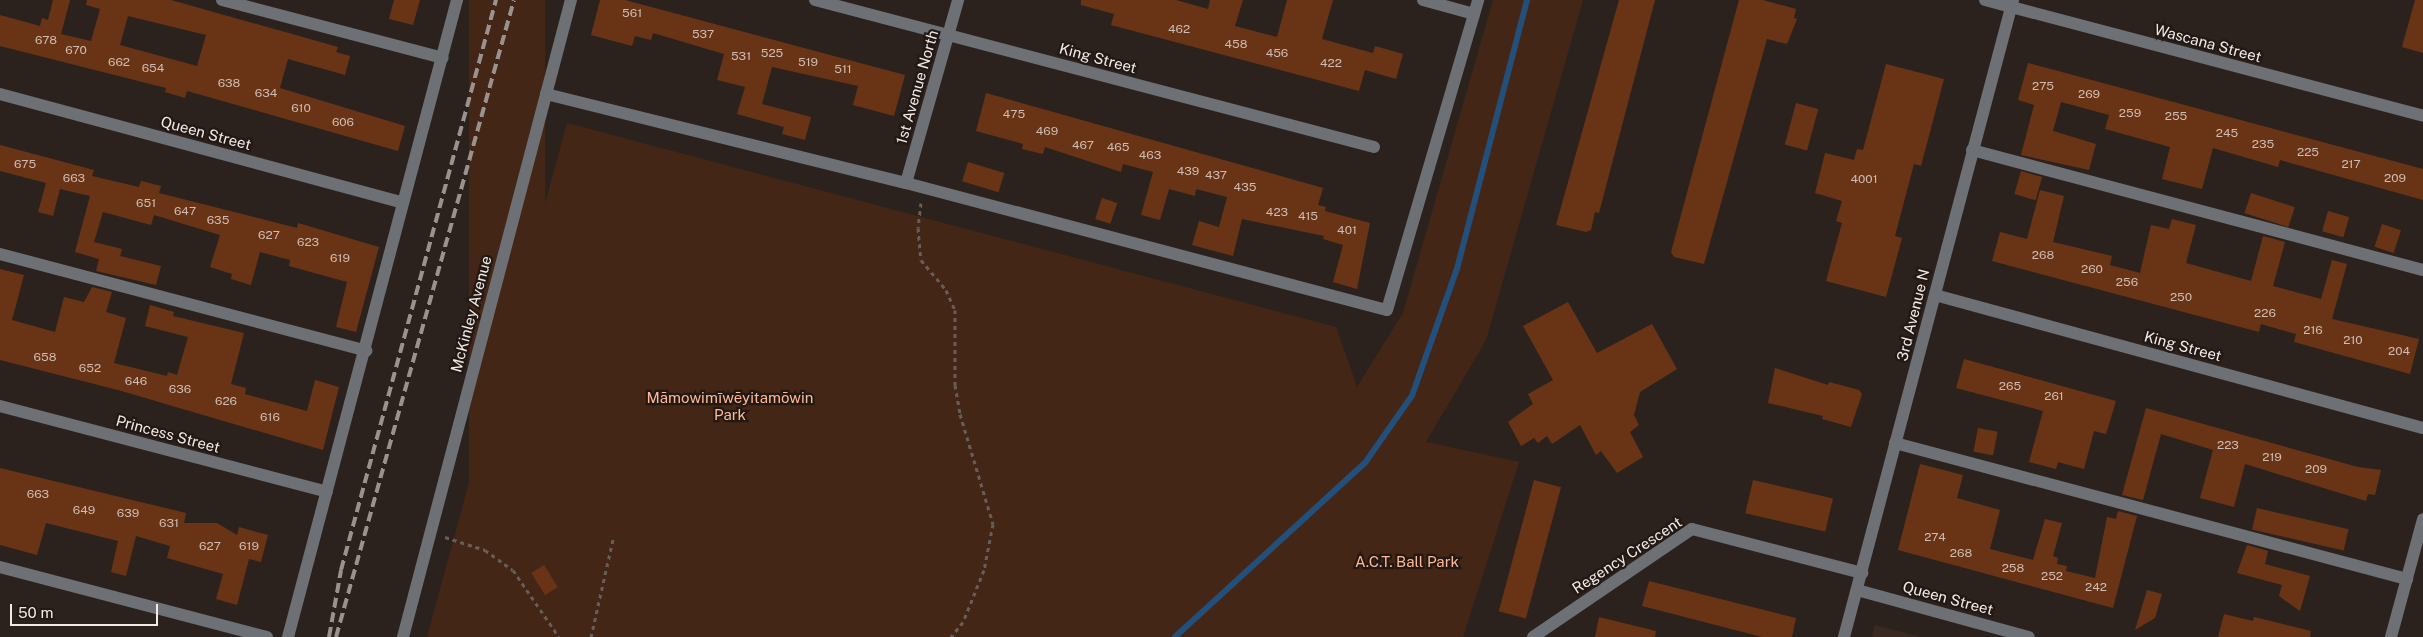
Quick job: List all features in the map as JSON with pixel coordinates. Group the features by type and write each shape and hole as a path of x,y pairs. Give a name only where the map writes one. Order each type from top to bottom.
{"street":[{"path":"222,0 443,58"},
{"path":"288,637 366,351 403,203 458,0"},
{"name":"McKinley Avenue","path":"403,637 571,0"},
{"name":"King Street","path":"815,0 1374,147"},
{"name":"1st Avenue North","path":"906,183 958,0"},
{"path":"1422,0 1474,14"},
{"path":"546,94 906,183 1387,310 1478,0"},
{"name":"Wascana Street","path":"1985,0 2012,4 2423,116"},
{"name":"3rd Avenue N","path":"1844,637 2012,4"},
{"name":"Queen Street","path":"0,94 403,203"},
{"path":"1972,150 2423,270"},
{"path":"0,254 366,351"},
{"name":"King Street","path":"1935,295 2423,428"},
{"name":"Princess Street","path":"0,406 327,492"},
{"path":"1895,444 2407,579"},
{"path":"2391,637 2423,519"},
{"name":"Regency Crescent","path":"1533,637 1692,529 1862,573"},
{"path":"0,567 268,637"},
{"name":"Queen Street","path":"1857,590 2030,637"}],"path":[{"path":"925,189 920,208 918,245 921,260 946,290 955,310 955,385 960,414 993,524 984,570 963,622 951,637"},
{"path":"430,533 467,542 500,558 513,570 559,637"},
{"path":"591,637 613,540"}],"shaded area":[{"path":"1875,625 1921,637 1872,637"}],"green space":[{"path":"469,0 545,0 545,637 469,637"},
{"name":"Māmowimīwēyitamōwin Park","path":"1493,0 1583,0 1486,340 1426,442 1519,462 1463,637 427,637 567,123 1336,327 1357,387 1403,313"}],"building":[{"path":"53,0 70,0 61,34 91,41 100,9 86,5 87,0 171,0 338,47 336,52 350,56 345,75 288,59 280,88 405,126 398,151 187,91 185,98 165,92 166,88 0,46 0,15 40,26 42,18 48,20","holes":["128,16 206,35 197,66 120,45"]},
{"path":"394,0 420,0 413,25 389,19"},
{"path":"600,0 625,0 905,75 894,116 853,105 858,86 772,67 762,104 811,117 805,140 782,134 784,127 737,114 745,87 717,80 724,54 653,33 651,40 635,36 632,46 591,35"},
{"path":"1081,0 1176,0 1208,9 1210,0 1243,0 1235,26 1277,37 1287,0 1333,0 1322,39 1373,53 1375,46 1403,54 1396,79 1365,70 1359,91 1111,25 1114,14 1081,5"},
{"path":"1619,0 1655,0 1599,213 1595,212 1591,230 1586,232 1556,225"},
{"path":"1739,0 1763,0 1796,9 1794,18 1797,19 1787,44 1767,39 1704,264 1674,257 1671,252"},
{"path":"2415,0 2423,0 2423,53 2402,47"},
{"path":"2028,63 2423,169 2423,200 2280,160 2278,167 2213,148 2202,189 2162,179 2170,147 2105,129 2109,115 2061,102 2053,131 2096,144 2089,170 2021,155 2034,105 2018,100"},
{"path":"1886,64 1944,79 1921,166 1914,164 1895,236 1902,238 1886,297 1826,281 1842,223 1836,221 1842,201 1815,193 1825,153 1854,160 1857,149 1863,150"},
{"path":"986,93 1323,188 1318,205 1326,207 1325,211 1370,223 1357,289 1333,282 1343,245 1323,239 1324,236 1242,219 1233,256 1192,245 1199,221 1219,227 1227,197 1196,189 1195,196 1169,189 1160,220 1141,215 1153,172 1123,164 1121,172 1045,147 1043,154 1022,149 1023,144 976,131"},
{"path":"1796,103 1818,109 1807,150 1785,145"},
{"path":"0,145 94,170 92,176 139,187 141,181 161,186 159,193 297,228 298,223 379,247 356,332 336,327 347,282 289,266 290,260 260,252 251,285 231,279 232,274 210,267 220,235 154,215 151,225 103,212 94,242 122,249 120,256 161,266 156,285 96,271 99,259 75,252 90,196 60,189 53,216 38,212 46,183 0,171"},
{"path":"968,162 1004,173 998,192 962,181"},
{"path":"2021,171 2042,177 2036,200 2014,194"},
{"path":"2040,190 2064,196 2053,242 2112,256 2110,265 2140,273 2151,225 2169,229 2172,219 2196,225 2186,263 2251,281 2263,236 2285,242 2273,286 2321,299 2332,260 2347,264 2332,319 2419,339 2410,374 2294,342 2296,334 2261,324 2259,332 1992,261 2000,232 2027,239"},
{"path":"2251,193 2295,207 2288,227 2245,213"},
{"path":"1102,198 1117,203 1110,224 1095,219"},
{"path":"2328,211 2349,217 2343,237 2322,231"},
{"path":"2382,224 2401,230 2394,253 2375,247"},
{"path":"0,269 24,275 12,320 55,332 64,297 84,302 92,287 112,292 106,312 126,318 114,363 167,376 168,372 177,375 188,337 145,326 150,305 174,312 173,316 244,333 231,384 246,388 245,394 307,411 315,380 339,387 323,450 118,390 0,360"},
{"path":"1568,302 1597,353 1652,324 1677,369 1640,392 1634,415 1639,425 1630,432 1643,457 1617,473 1601,451 1596,455 1580,425 1552,444 1547,436 1538,443 1534,438 1521,446 1508,422 1533,404 1528,394 1553,380 1523,326"},
{"path":"1964,359 2116,401 2106,434 2094,431 2084,469 2058,462 2056,469 2029,462 2043,411 1956,388"},
{"path":"1775,368 1828,385 1829,382 1859,390 1862,394 1851,427 1822,419 1823,416 1768,403"},
{"path":"2146,408 2358,467 2381,470 2375,495 2368,494 2366,501 2245,464 2234,507 2200,498 2213,450 2161,434 2143,500 2122,495"},
{"path":"1978,428 1998,432 1993,455 1973,452"},
{"path":"1920,464 1963,475 1957,498 2000,510 1990,549 2033,560 2045,519 2062,523 2053,556 2058,558 2057,564 2067,566 2066,571 2095,578 2107,517 2116,519 2118,511 2137,516 2113,608 1898,550"},
{"path":"0,468 186,513 184,523 217,523 237,535 239,527 268,535 261,562 249,559 237,605 216,599 223,574 167,558 170,546 136,536 126,576 111,572 118,541 46,523 37,555 0,545"},
{"path":"1534,480 1561,487 1526,619 1499,611"},
{"path":"1753,480 1833,498 1825,532 1745,513"},
{"path":"2257,508 2349,529 2344,551 2252,529"},
{"path":"2247,545 2268,551 2265,564 2310,576 2300,611 2279,596 2282,585 2237,573"},
{"path":"544,565 558,587 545,595 531,573"},
{"path":"1649,581 1796,618 1792,637 1762,637 1642,606"},
{"path":"2147,590 2162,594 2155,618 2135,630"},
{"path":"2224,614 2253,621 2254,617 2311,631 2310,637 2218,637"},
{"path":"1599,617 1656,631 1655,637 1595,637"}],"waterway":[{"path":"1175,637 1365,463 1412,396 1457,269 1527,0"}],"railway":[{"path":"329,637 341,570 496,0"},
{"path":"336,637 514,0"}],"park label":[{"name":"A.C.T. Ball Park","path":"1407,562"}]}
